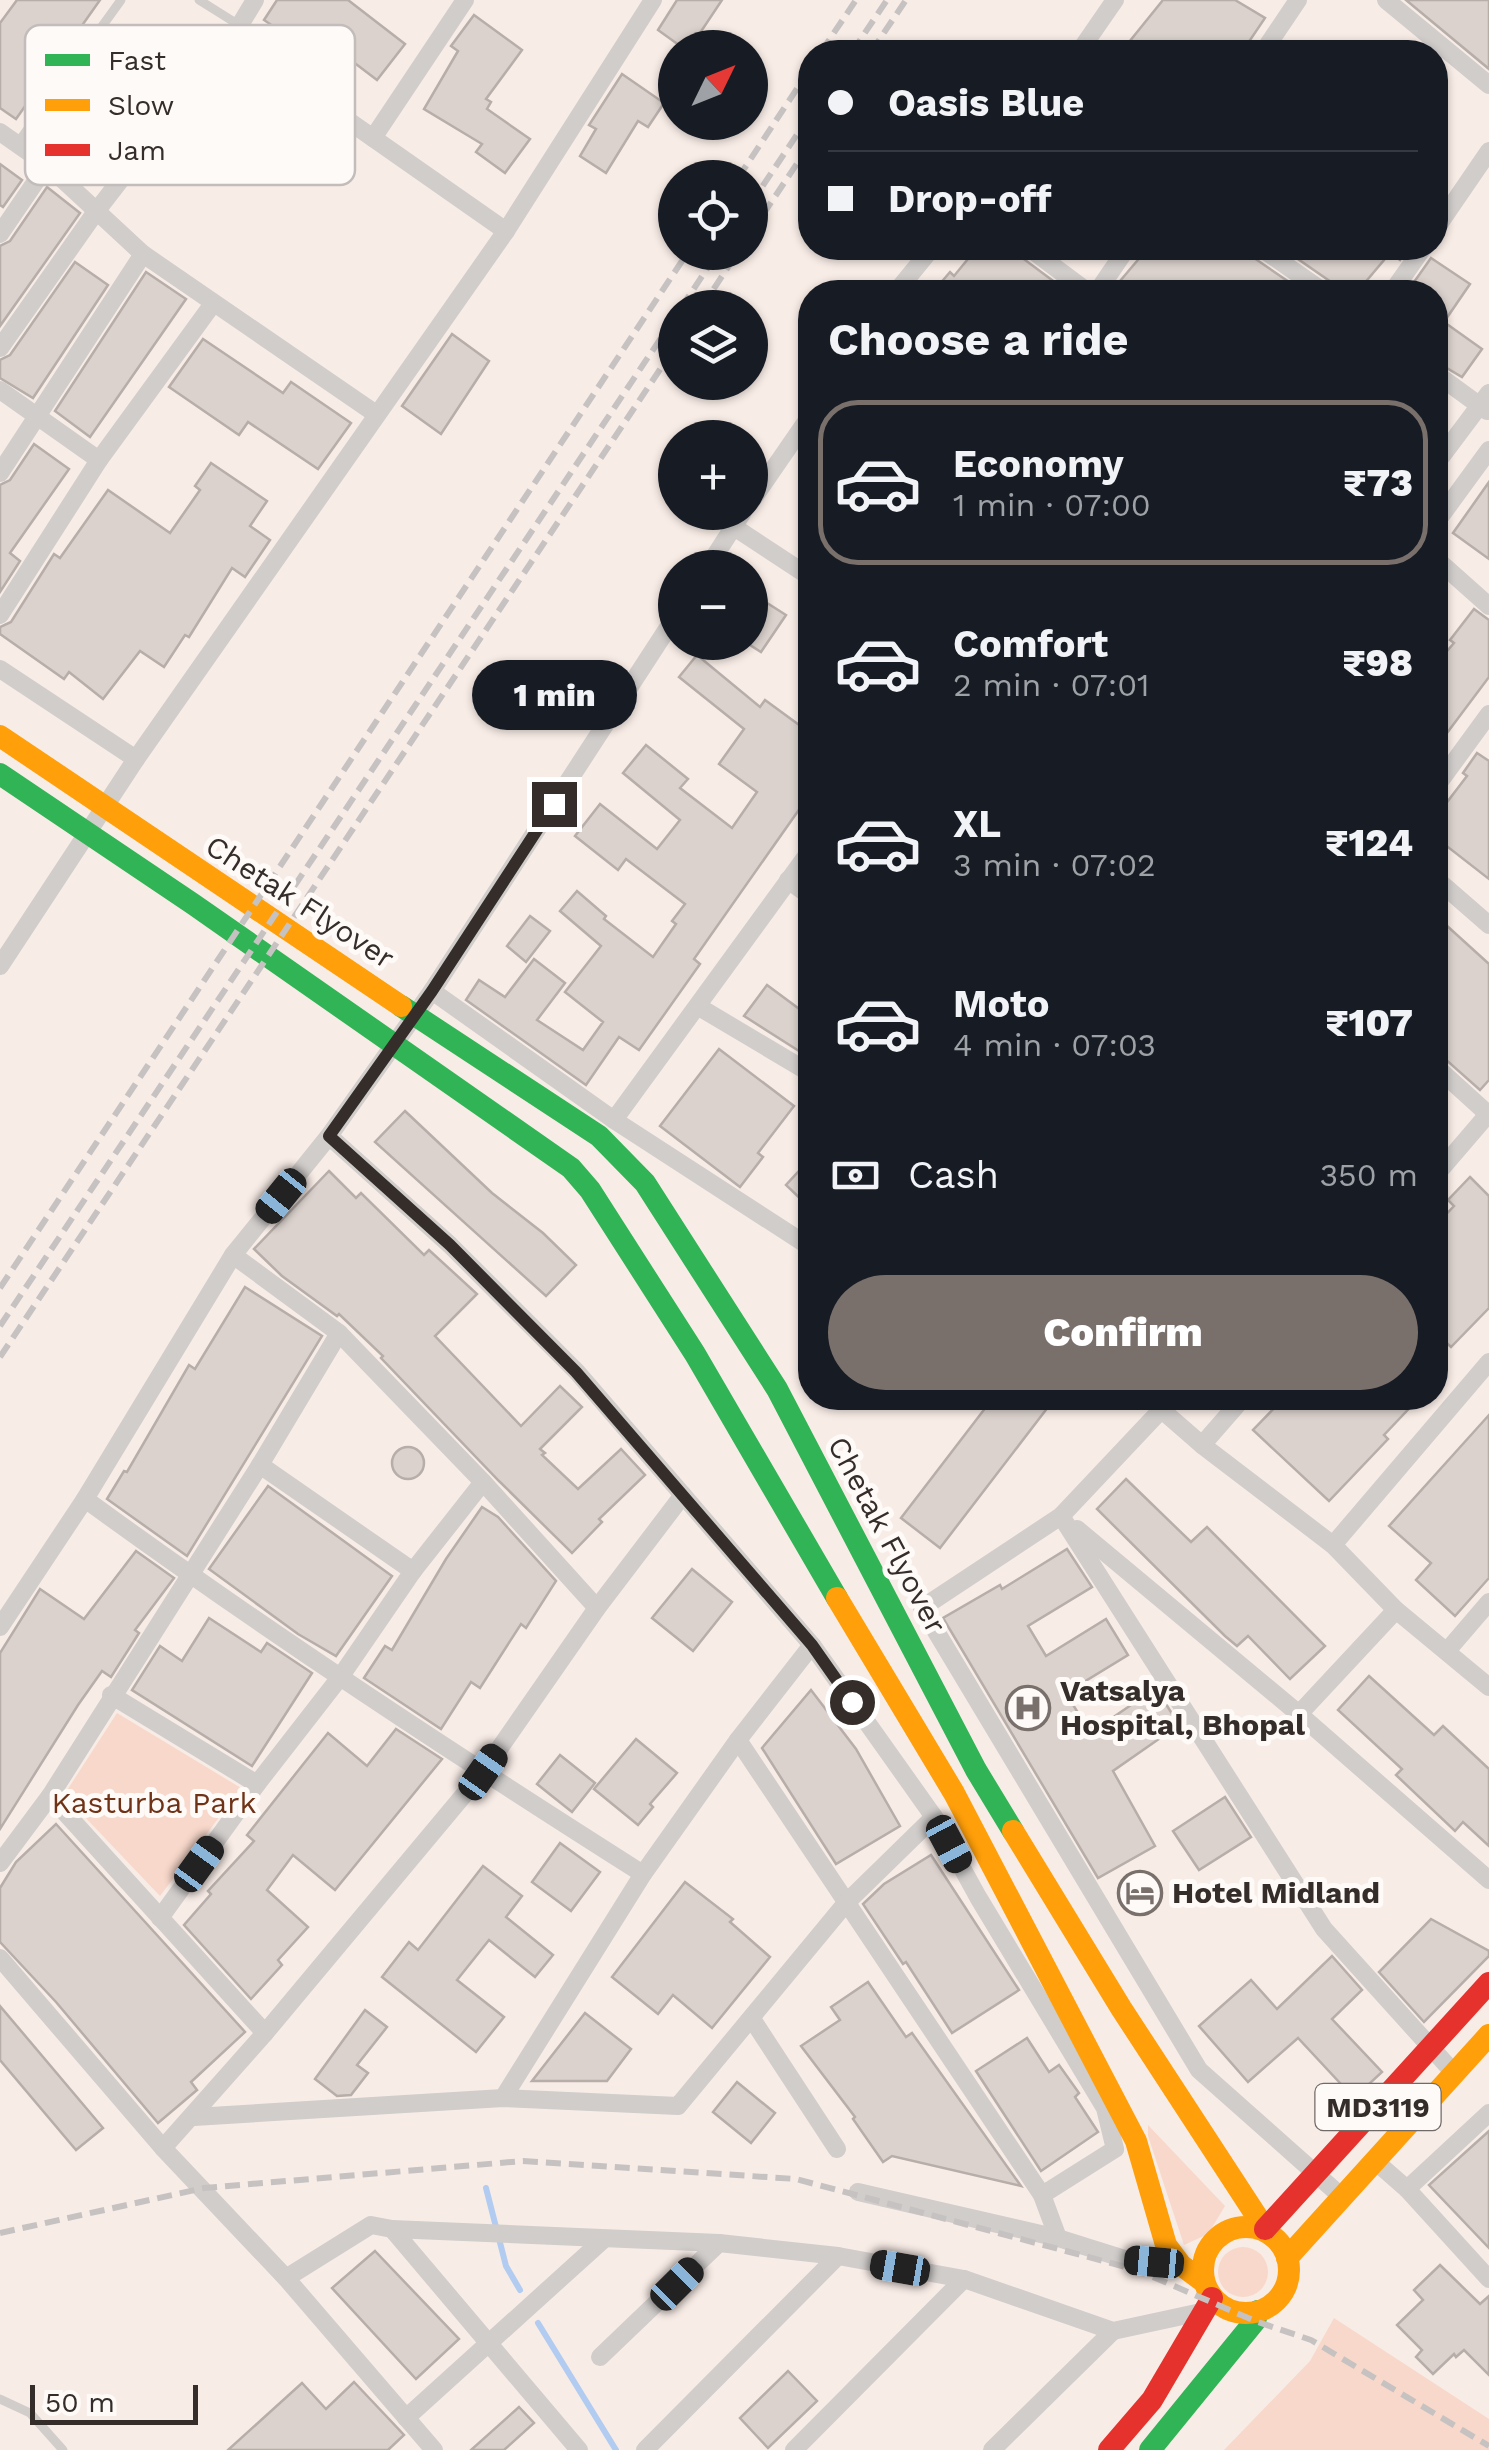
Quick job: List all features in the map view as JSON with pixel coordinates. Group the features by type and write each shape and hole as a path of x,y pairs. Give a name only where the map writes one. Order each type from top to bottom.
{"main road":[{"name":"Chetak Flyover","path":"0,736 599,1136 645,1183 777,1389 976,1770 1121,2008 1265,2230"},
{"name":"Chetak Flyover","path":"0,774 571,1168 590,1190 696,1354 904,1714 954,1793 1136,2142 1166,2245 1206,2297"},
{"name":"MD3119","path":"1265,2230 1489,1983"},
{"name":"MD3119","path":"1287,2258 1489,2035"},
{"path":"1109,2450 1152,2400 1206,2297 1202,2266 1207,2249 1218,2236 1233,2228 1265,2230 1282,2245 1288,2274 1284,2290 1273,2304 1258,2312 1241,2313 1206,2297"},
{"path":"1150,2450 1255,2321 1258,2312"}],"street":[{"path":"239,25 255,0"},
{"path":"373,138 465,0"},
{"path":"0,966 136,759 506,231 654,0"},
{"path":"1087,40 1115,0"},
{"path":"1271,40 1298,0"},
{"path":"1386,0 1434,40"},
{"path":"1448,51 1489,85"},
{"path":"355,124 506,231"},
{"path":"0,132 25,150"},
{"path":"1448,212 1489,151"},
{"path":"0,234 33,185"},
{"path":"67,185 143,254 376,414"},
{"path":"0,348 117,185"},
{"path":"1448,203 1452,206"},
{"path":"0,474 143,254"},
{"path":"906,280 922,260"},
{"path":"1044,260 1072,280"},
{"path":"1278,260 1307,280"},
{"path":"0,615 99,460 212,305"},
{"path":"1448,381 1486,404 1448,450"},
{"path":"0,390 99,460"},
{"path":"768,477 798,433"},
{"path":"1448,506 1489,450"},
{"path":"751,530 798,568"},
{"path":"1448,570 1489,606"},
{"path":"0,1627 85,1499 232,1255 329,1136 432,991 658,643"},
{"path":"0,669 136,759"},
{"path":"1448,770 1489,714"},
{"path":"614,1120 798,867"},
{"path":"788,880 798,887"},
{"path":"1448,889 1488,922"},
{"path":"432,991 614,1120 798,1238"},
{"path":"699,1008 798,1065"},
{"path":"1448,1077 1489,1113 1448,1161"},
{"path":"329,1136 450,1245 562,1358 812,1645 934,1816 1105,2108 1115,2149 1042,2195"},
{"path":"232,1255 338,1333 483,1482 597,1608"},
{"path":"0,1862 50,1796 260,1465 338,1333"},
{"path":"1333,1546 1489,1362"},
{"path":"1149,1410 1061,1516 922,1608 1199,2070 1342,2197"},
{"path":"1161,1410 1333,1546 1396,1610 1489,1688"},
{"path":"1202,1444 1232,1410"},
{"path":"260,1465 413,1571"},
{"path":"160,1918 341,1676 413,1571 483,1482"},
{"path":"163,2148 265,2034 483,1772 597,1608 683,1496"},
{"path":"85,1499 188,1574 643,1874"},
{"path":"1061,1516 1489,1880"},
{"path":"1061,1516 1324,1929 1454,2073"},
{"path":"1447,1651 1489,1602"},
{"path":"1298,1714 1396,1610"},
{"path":"502,2098 643,1874 738,1740 812,1645"},
{"path":"111,1695 257,1784"},
{"path":"738,1740 1042,2195 1058,2238"},
{"path":"50,1796 265,2034"},
{"path":"194,2117 502,2098 678,2106 846,1903 934,1816"},
{"path":"0,1958 163,2148 286,2278 434,2450"},
{"path":"752,2019 837,2149"},
{"path":"1407,2189 1489,2113"},
{"path":"1375,2160 1407,2189 1489,2279"},
{"path":"858,2192 1058,2238 1128,2260 1180,2265"},
{"path":"286,2278 371,2225 719,2243 838,2256 964,2279 1112,2332"},
{"path":"392,2229 579,2450"},
{"path":"406,2418 604,2239"},
{"path":"600,2358 719,2243"},
{"path":"645,2450 838,2256"},
{"path":"794,2450 964,2279"},
{"path":"992,2450 1112,2332 1206,2297"}],"lane":[{"path":"104,25 122,0"},
{"path":"200,0 227,25"},
{"path":"17,144 25,133"},
{"path":"0,2399 30,2413 63,2450"}],"green space":[{"name":"Kasturba Park","path":"117,1713 241,1788 160,1896 64,1795"},
{"path":"1148,2125 1225,2206 1208,2234 1184,2245 1148,2136"},
{"path":"1243,2247 1260,2255 1268,2272 1260,2289 1243,2297 1226,2289 1218,2272 1226,2255"},
{"path":"1334,2318 1489,2419 1489,2450 1224,2450 1310,2361"}],"building":[{"path":"17,0 100,0 82,25 25,25 25,106 16,119 0,108 0,23"},
{"path":"277,0 348,0 405,44 377,80 355,63 355,25 271,25 264,20"},
{"path":"677,0 722,0 702,30 658,30"},
{"path":"1163,0 1235,0 1265,18 1250,40 1131,40"},
{"path":"1406,0 1489,0 1489,69"},
{"path":"474,15 522,50 486,99 491,102 487,109 530,139 505,173 476,152 482,144 424,109 458,51 451,46"},
{"path":"622,74 658,99 658,112 648,127 638,121 606,173 580,156 596,129 589,125"},
{"path":"0,164 22,180 3,207 0,205"},
{"path":"47,187 80,213 0,326 0,246 10,241"},
{"path":"967,260 1025,260 1052,280 943,280 950,272 954,276"},
{"path":"1138,260 1257,260 1286,280 1121,280"},
{"path":"1299,260 1384,260 1367,280 1328,280"},
{"path":"1430,260 1434,260 1470,284 1448,316 1448,280 1415,280"},
{"path":"75,262 108,285 33,398 0,378 0,360 10,355"},
{"path":"146,272 186,299 90,437 55,411"},
{"path":"1448,325 1482,349 1462,377 1448,369"},
{"path":"452,334 489,361 441,434 402,406"},
{"path":"203,339 283,393 291,382 351,423 318,469 248,422 239,435 169,387"},
{"path":"34,444 69,469 10,553 20,561 0,592 0,485 10,480"},
{"path":"211,463 267,501 250,526 270,540 245,577 232,568 189,637 185,635 164,667 140,651 103,699 69,672 64,679 0,634 0,627 11,622 54,554 60,558 108,490 170,533 200,490 195,486"},
{"path":"1489,482 1489,559 1453,533"},
{"path":"768,604 786,615 768,642"},
{"path":"1474,609 1489,620 1489,677 1448,732 1448,650 1454,643 1450,640"},
{"path":"693,660 703,660 760,707 765,700 798,724 798,811 694,959 700,964 639,1050 619,1037 586,1085 466,1000 479,980 505,997 534,959 565,983 537,1020 583,1050 603,1022 565,992 601,946 560,911 577,891 606,916 604,919 653,957 685,904 626,859 618,870 575,836 600,804 657,849 680,820 623,773 646,745 688,779 680,788 732,828 757,792 719,764 744,729 679,677"},
{"path":"1477,753 1489,761 1489,879 1448,847 1448,801 1467,776 1463,773"},
{"path":"530,916 550,931 526,962 507,946"},
{"path":"1448,927 1489,964 1489,1080 1480,1090 1448,1061"},
{"path":"767,985 798,1008 798,1050 744,1016"},
{"path":"719,1049 794,1106 758,1153 763,1157 740,1187 660,1126"},
{"path":"405,1111 576,1265 546,1296 375,1142"},
{"path":"329,1171 356,1198 361,1193 424,1255 429,1250 477,1294 435,1336 521,1426 560,1386 582,1407 540,1449 545,1453 542,1455 578,1489 621,1449 645,1475 599,1519 602,1522 572,1553 383,1356 339,1314 282,1276 254,1249"},
{"path":"798,1172 798,1196 786,1185"},
{"path":"1470,1177 1489,1196 1489,1308 1451,1347 1448,1212 1454,1206 1448,1200"},
{"path":"245,1287 322,1336 187,1556 107,1499 189,1365 195,1369"},
{"path":"984,1410 1046,1410 940,1548 901,1518"},
{"path":"1272,1410 1408,1410 1384,1435 1388,1439 1329,1501 1253,1430"},
{"path":"1489,1415 1489,1578 1455,1616 1416,1580 1431,1563 1389,1526"},
{"path":"408,1447 419,1452 424,1463 419,1474 408,1479 397,1474 392,1463 397,1452"},
{"path":"1126,1479 1191,1542 1207,1527 1325,1646 1290,1679 1248,1636 1237,1646 1225,1636 1097,1509"},
{"path":"268,1486 392,1576 336,1656 298,1634 209,1569"},
{"path":"482,1507 498,1517 556,1581 526,1628 521,1624 480,1688 471,1682 441,1729 364,1678 385,1646 392,1650"},
{"path":"1067,1549 1092,1587 1028,1626 1046,1656 1106,1619 1128,1655 1066,1693 1090,1733 1156,1688 1179,1725 1113,1771 1155,1846 1098,1878 943,1618 1000,1585 1002,1589"},
{"path":"136,1551 174,1578 135,1630 139,1633 111,1677 102,1671 78,1705 0,1829 0,1653 40,1589 84,1619"},
{"path":"692,1569 732,1602 693,1651 652,1618"},
{"path":"209,1618 261,1652 267,1643 312,1673 252,1766 132,1690 160,1646 182,1661"},
{"path":"1369,1676 1434,1735 1443,1726 1489,1769 1489,1846 1463,1822 1455,1831 1396,1775 1402,1769 1338,1710"},
{"path":"811,1690 856,1749 900,1826 836,1864 762,1748"},
{"path":"396,1729 442,1759 335,1890 293,1855 267,1890 308,1927 278,1960 282,1965 251,1999 184,1925 211,1894 208,1891 254,1841 247,1835 328,1733 367,1766"},
{"path":"636,1739 677,1773 638,1825 594,1789"},
{"path":"560,1755 595,1783 572,1812 537,1784"},
{"path":"1225,1797 1251,1837 1199,1870 1173,1831"},
{"path":"56,1824 245,2032 191,2082 197,2090 158,2123 0,1942 0,1888 16,1862"},
{"path":"560,1843 600,1872 571,1911 532,1882"},
{"path":"931,1855 1019,1990 952,2033 863,1904 884,1884"},
{"path":"483,1866 522,1896 506,1917 553,1955 535,1977 489,1940 457,1980 504,2017 476,2052 382,1977 409,1942 418,1950"},
{"path":"685,1882 733,1919 730,1922 770,1957 712,2028 673,1995 658,2014 612,1977"},
{"path":"1431,1919 1489,1951 1489,1956 1424,2022 1379,1972"},
{"path":"1332,1956 1362,1990 1332,2019 1382,2072 1354,2098 1298,2038 1248,2082 1199,2026 1251,1980 1277,2009"},
{"path":"868,1982 906,2037 912,2033 1021,2186 892,2156 883,2162 855,2117 801,2046 840,2020 831,2007"},
{"path":"0,2006 103,2128 76,2150 0,2060"},
{"path":"365,2010 387,2027 357,2065 368,2073 351,2095 337,2096 315,2079"},
{"path":"585,2013 631,2049 607,2081 532,2081"},
{"path":"1027,2038 1049,2072 1059,2065 1079,2093 1075,2097 1098,2132 1041,2171 976,2071"},
{"path":"737,2082 775,2113 751,2143 713,2112"},
{"path":"1489,2131 1489,2248 1429,2185"},
{"path":"375,2251 459,2339 416,2379 332,2288"},
{"path":"1440,2265 1480,2304 1489,2296 1489,2375 1464,2350 1433,2374 1416,2357 1422,2350 1397,2325 1423,2300 1414,2290"},
{"path":"788,2371 817,2401 768,2448 740,2418"},
{"path":"354,2382 404,2435 388,2450 228,2450 302,2383 326,2409"},
{"path":"519,2407 534,2423 504,2450 471,2450"}],"waterway":[{"path":"486,2188 506,2266 520,2290"},
{"path":"538,2323 616,2450"}],"railway":[{"path":"829,40 856,0"},
{"path":"860,40 887,0"},
{"path":"879,40 906,0"},
{"path":"750,160 798,87"},
{"path":"768,178 798,133"},
{"path":"768,207 798,162"},
{"path":"0,1288 676,270"},
{"path":"693,290 706,270"},
{"path":"713,290 726,270"},
{"path":"0,1326 658,342"},
{"path":"0,1357 658,372"},
{"path":"0,2233 204,2188 523,2161 796,2179 1137,2270 1255,2321 1311,2340 1489,2446"}],"traffic: fast":[{"path":"0,774 571,1168 590,1190 695,1354 837,1598"},
{"path":"401,1006 599,1136 645,1183 777,1389 976,1770 1013,1831"},
{"path":"1150,2450 1255,2321 1258,2311"}],"traffic: slow":[{"path":"0,736 401,1006"},
{"path":"837,1598 954,1793 1136,2141 1166,2245 1181,2265 1204,2282"},
{"path":"1013,1831 1121,2008 1265,2229"},
{"path":"1287,2258 1489,2035"},
{"path":"1246,2227 1270,2234 1282,2246 1289,2270 1282,2294 1270,2306 1246,2313 1222,2306 1210,2294 1203,2270 1210,2246 1222,2234 1246,2227"}],"traffic: jam":[{"path":"1265,2229 1489,1983"},
{"path":"1109,2450 1152,2400 1212,2298"}],"place":[{"name":"Vatsalya Hospital, Bhopal","path":"1028,1708"},
{"name":"Hotel Midland","path":"1140,1893"}],"route":[{"path":"554,804 432,991 329,1136 450,1245 576,1372 812,1645 852,1702"}]}
